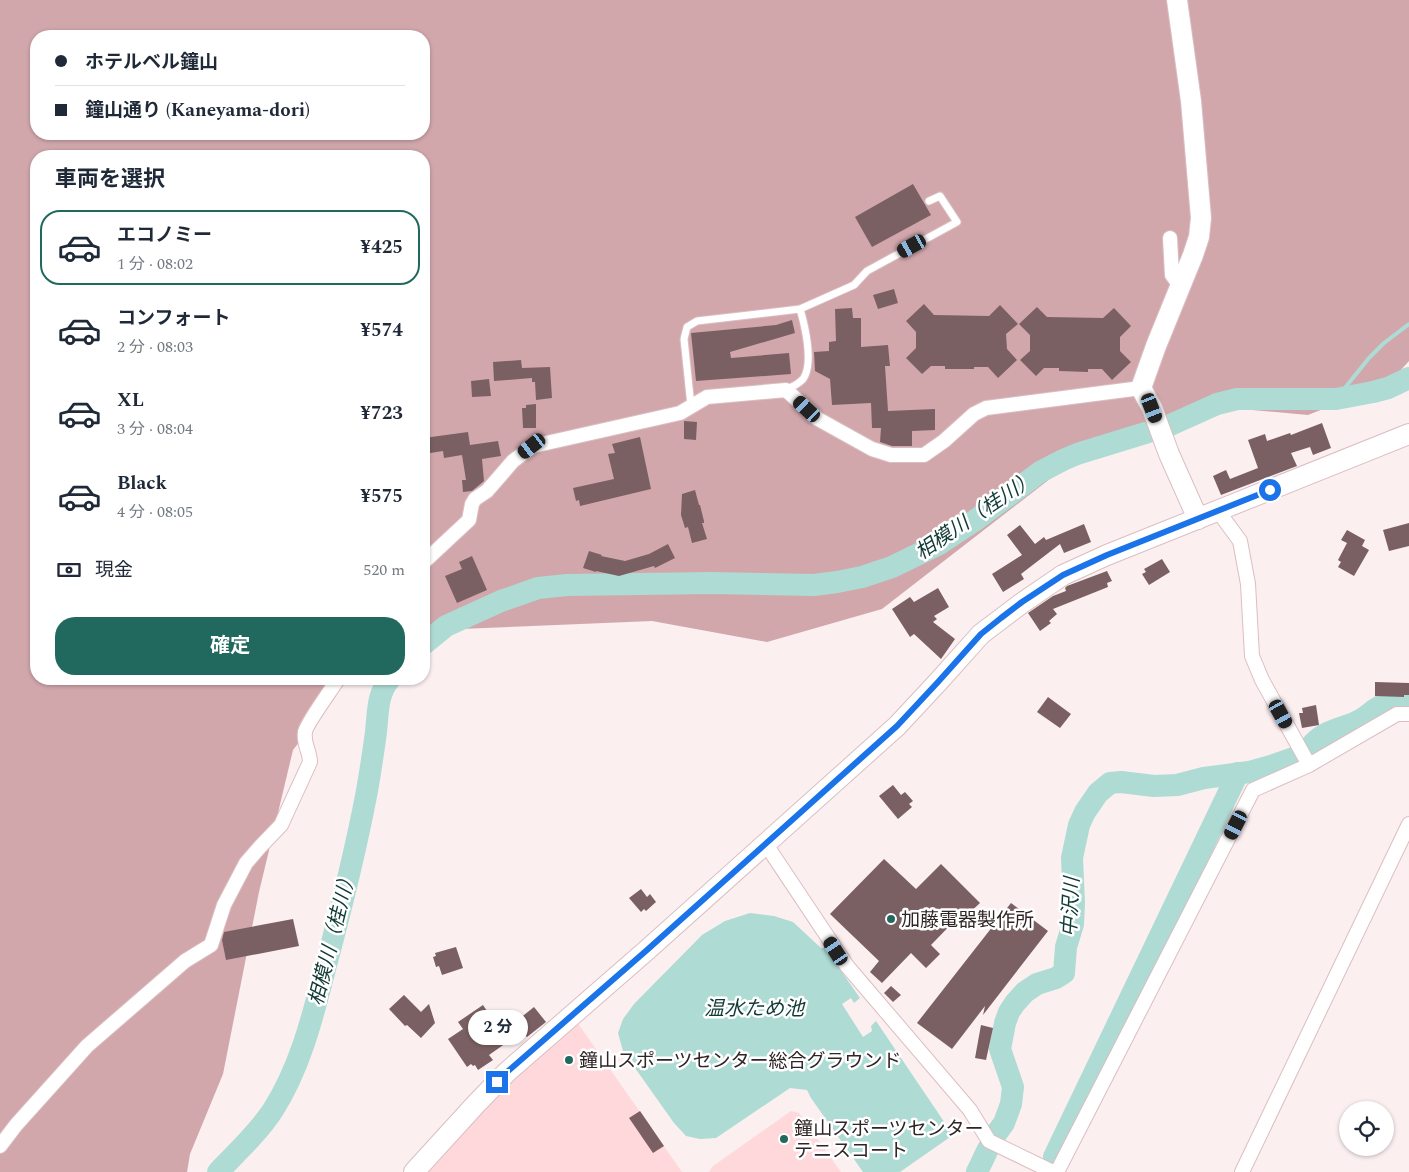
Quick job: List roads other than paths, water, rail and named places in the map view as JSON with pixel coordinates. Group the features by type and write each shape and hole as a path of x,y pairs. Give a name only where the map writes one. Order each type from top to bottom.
{"street":[{"path":"1176,0 1191,101 1200,218 1193,256 1141,388 1152,408 1169,454 1198,519"},
{"path":"1170,238 1172,274 1180,286"},
{"path":"430,556 468,520 472,504 476,499 487,492 514,461 532,446 680,413 707,397 786,390 818,419 872,449 891,455 924,455 944,442 974,414 986,408 1141,388"},
{"path":"414,1172 507,1072 647,950 897,726 981,634 1015,608 1063,575 1107,555 1408,436"},
{"path":"1218,511 1240,541 1248,584 1252,656 1262,680 1309,765"},
{"path":"0,1146 16,1125 87,1046 185,962 211,945 224,905 246,863 281,825 310,762 310,756 305,744 305,730 334,685"},
{"path":"1057,1172 1254,790 1309,765 1397,714 1409,714"},
{"path":"1242,1172 1409,824"},
{"path":"765,843 847,966 970,1110 989,1141 1052,1172"}],"lane":[{"path":"691,407 684,339 687,327 697,321 800,309 854,285 867,271 957,222 940,196 929,201"},
{"path":"786,390 802,381 808,369 806,332 800,309"}],"water":[{"name":"温水ため池","path":"750,913 774,916 793,922 821,948 825,948 860,998 854,1003 851,998 842,1004 863,1037 872,1031 871,1026 876,1021 953,1135 900,1172 863,1172 807,1090 790,1088 716,1138 700,1139 686,1136 674,1123 623,1051 618,1033 623,1019 634,1004 702,935 725,921"}],"waterway":[{"path":"1336,399 1369,358 1384,343 1409,324"},
{"name":"相模川（桂川）","path":"430,639 446,626 501,601 538,588 567,585 712,583 814,585 862,577 892,567 939,544 977,519 1040,472 1077,454 1168,426 1217,404 1237,399 1336,399 1388,388 1409,378"},
{"name":"相模川（桂川）","path":"218,1172 254,1134 273,1110 299,1058 316,1003 348,881 366,796 380,697 386,685"},
{"name":"中沢川","path":"1310,747 1322,736 1355,723 1382,705 1394,702 1409,703"},
{"name":"中沢川","path":"996,1134 1004,1123 1011,1104 1013,1087 1000,1049 1005,1023 1009,1012 1025,992 1037,984 1056,978 1064,973 1066,947 1073,924 1072,858 1079,825 1098,793 1110,783 1121,782 1154,786 1177,785 1204,778 1249,772 1294,758"},
{"name":"中沢川","path":"1056,1163 1054,1157 1238,773"},
{"name":"中沢川","path":"977,1172 988,1149"}],"place":[{"name":"加藤電器製作所","path":"891,919"},
{"name":"鐘山スポーツセンター総合グラウンド","path":"569,1060"},
{"name":"鐘山スポーツセンター テニスコート","path":"784,1139"}]}
